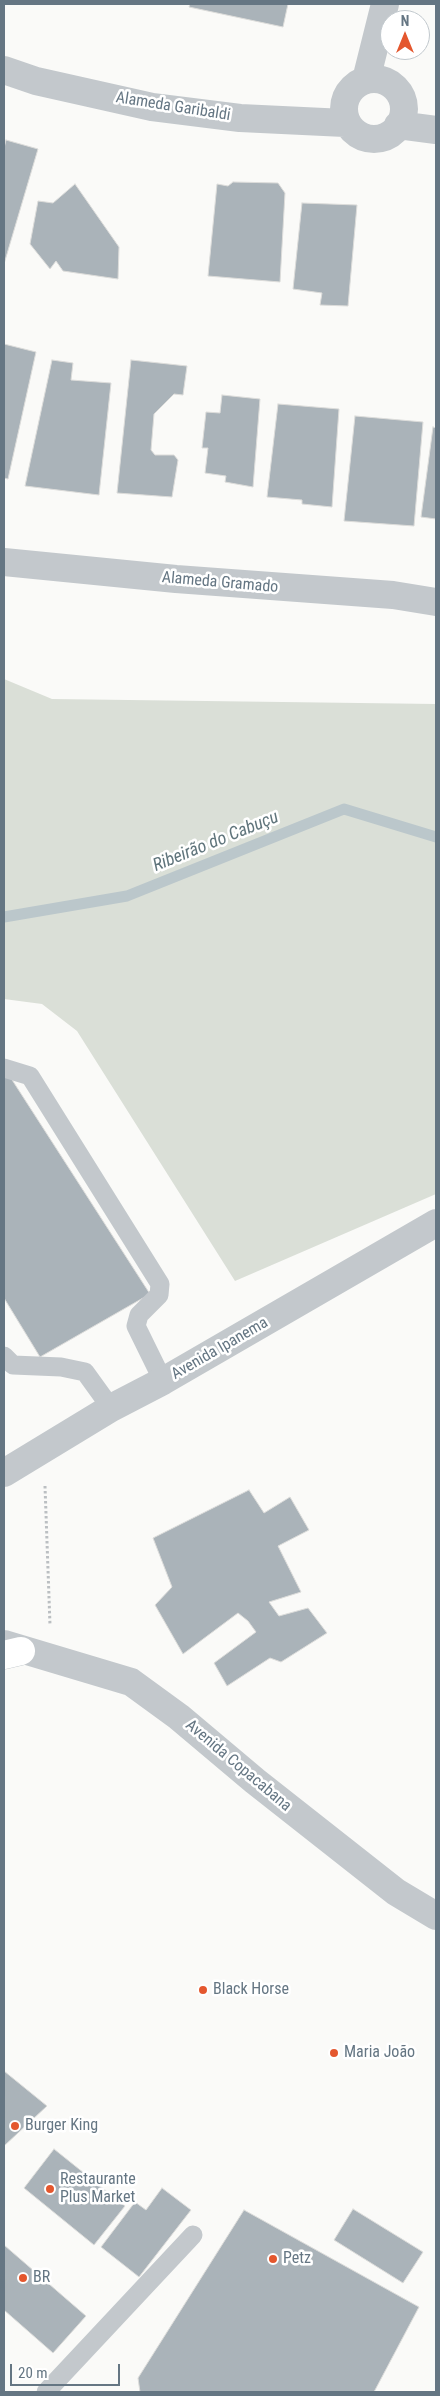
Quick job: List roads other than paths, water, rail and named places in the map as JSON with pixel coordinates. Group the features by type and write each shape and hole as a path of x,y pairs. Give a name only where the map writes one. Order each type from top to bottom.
{"street":[{"path":"366,80 384,4"},
{"name":"Alameda Garibaldi","path":"4,70 36,80 152,107 240,118 345,122"},
{"path":"381,79 390,82 398,89 405,107 404,117 393,133 376,139 358,135 345,122 344,103 347,93 353,86 366,80 381,79"},
{"path":"398,125 436,130"},
{"name":"Alameda Gramado","path":"4,562 176,580 393,595 436,602"},
{"name":"Avenida Ipanema","path":"6,1467 111,1408 164,1381 436,1223"},
{"name":"Avenida Copacabana","path":"10,1650 132,1682 179,1717 254,1782 396,1892 436,1916"}],"lane":[{"path":"4,1068 30,1076 160,1284 159,1295 139,1315 136,1326 164,1381"},
{"path":"4,1356 14,1365 61,1367 85,1372 111,1408"},
{"path":"46,2392 193,2235"}],"waterway":[{"name":"Ribeirão do Cabuçu","path":"4,917 127,896 344,809 436,837"}],"place":[{"name":"Black Horse","path":"203,1990"},
{"name":"Maria João","path":"334,2053"},
{"name":"Burger King","path":"15,2126"},
{"name":"Restaurante Plus Market","path":"50,2189"},
{"name":"Petz","path":"273,2259"},
{"name":"BR","path":"23,2278"}]}
